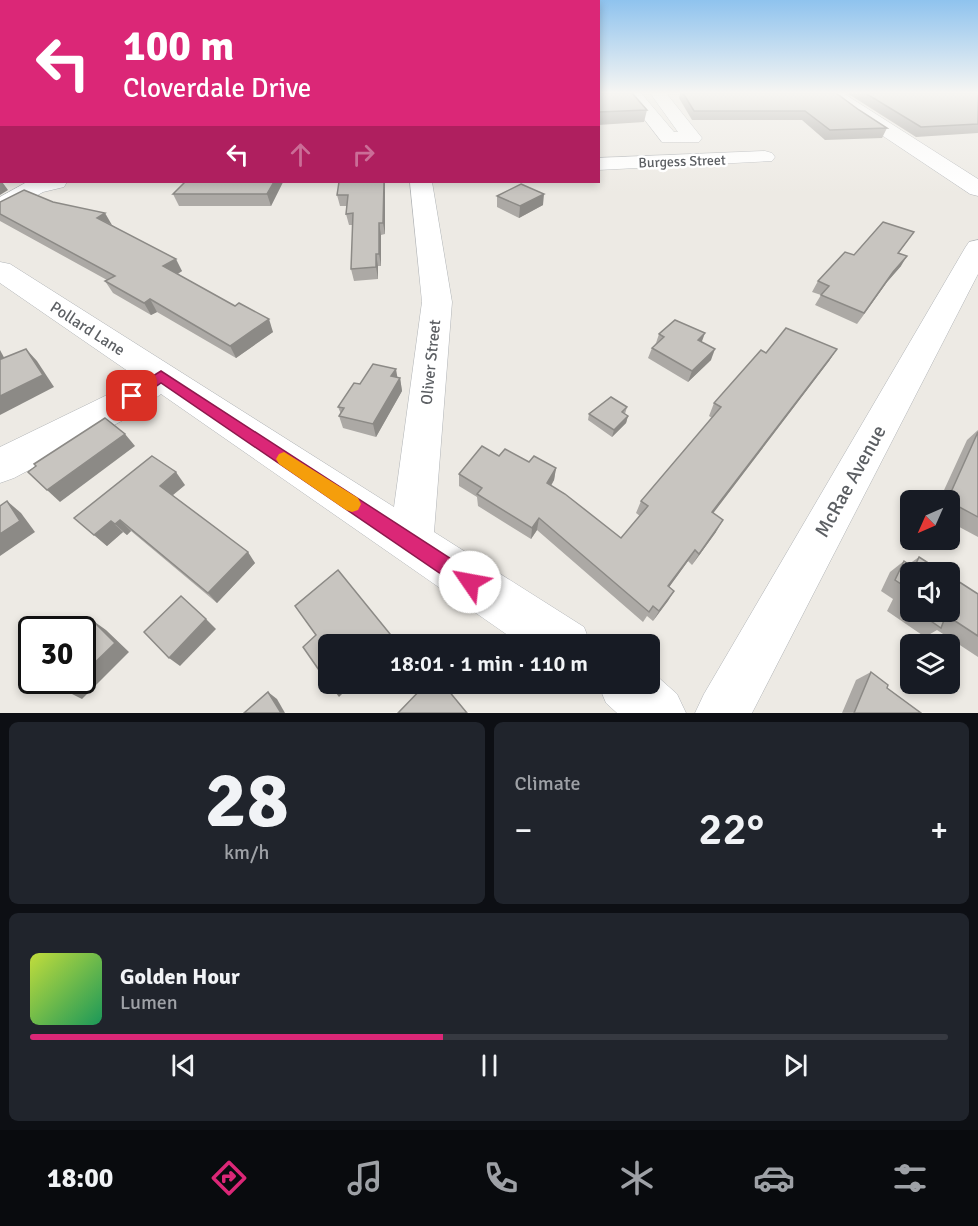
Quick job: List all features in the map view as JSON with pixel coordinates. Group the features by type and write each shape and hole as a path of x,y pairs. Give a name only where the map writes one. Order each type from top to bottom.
{"street":[{"path":"659,126 669,138 692,138 683,126"},
{"path":"883,126 978,189"},
{"name":"Burgess Street","path":"600,164 765,158"},
{"path":"0,207 35,186 51,183"},
{"name":"Oliver Street","path":"411,544 437,302 421,183"},
{"name":"McRae Avenue","path":"723,713 978,248"},
{"name":"Pollard Lane","path":"0,270 549,634"},
{"path":"0,466 118,406 161,376"},
{"path":"636,694 658,713"}],"building":[{"path":"825,126 887,128 830,130"},
{"path":"184,183 273,183 267,194 173,194"},
{"path":"339,183 384,183 383,223 379,223 379,254 376,254 376,267 351,269 353,213 346,214 348,195 337,195"},
{"path":"521,184 544,194 520,206 497,196"},
{"path":"24,190 53,202 105,213 97,218 176,259 163,266 235,306 239,303 269,319 230,346 150,299 144,303 105,281 115,276 0,214 0,202"},
{"path":"883,222 914,232 898,253 907,256 864,313 821,295 829,286 818,281 845,252 854,255"},
{"path":"675,320 705,333 698,340 715,349 692,371 652,348 664,337 659,334"},
{"path":"786,328 837,349 712,512 723,520 699,554 695,550 668,586 674,591 659,611 653,606 649,612 539,518 532,528 477,494 482,488 459,474 482,446 499,456 505,449 529,462 534,456 556,468 547,483 565,494 621,538 648,506 641,501 721,407 714,403 761,350 766,353"},
{"path":"26,349 43,375 0,396 0,358"},
{"path":"373,364 396,369 391,376 400,378 373,424 339,416 344,408 338,407 354,383 360,384"},
{"path":"611,397 627,407 622,412 628,416 614,430 589,414"},
{"path":"105,418 125,434 47,490 28,472 36,466 34,464"},
{"path":"978,432 978,517 960,507 960,490 952,490"},
{"path":"152,456 176,472 160,486 248,552 208,593 120,520 115,524 111,521 94,535 74,518"},
{"path":"7,501 20,521 0,534 0,506"},
{"path":"919,557 927,562 917,562"},
{"path":"900,569 900,583 895,580"},
{"path":"338,570 390,634 318,634 318,669 303,647 316,635 295,606"},
{"path":"960,582 978,594 978,636 957,622 960,622"},
{"path":"181,596 206,619 169,658 144,632"},
{"path":"932,622 943,622 941,628"},
{"path":"96,624 115,643 96,661"},
{"path":"871,672 888,685 887,688 921,713 854,713"},
{"path":"268,692 281,713 244,713"},
{"path":"416,694 451,694 467,713 398,713"}],"slow traffic":[{"path":"284,459 352,504"}],"route":[{"path":"132,396 161,376 470,582"}]}
